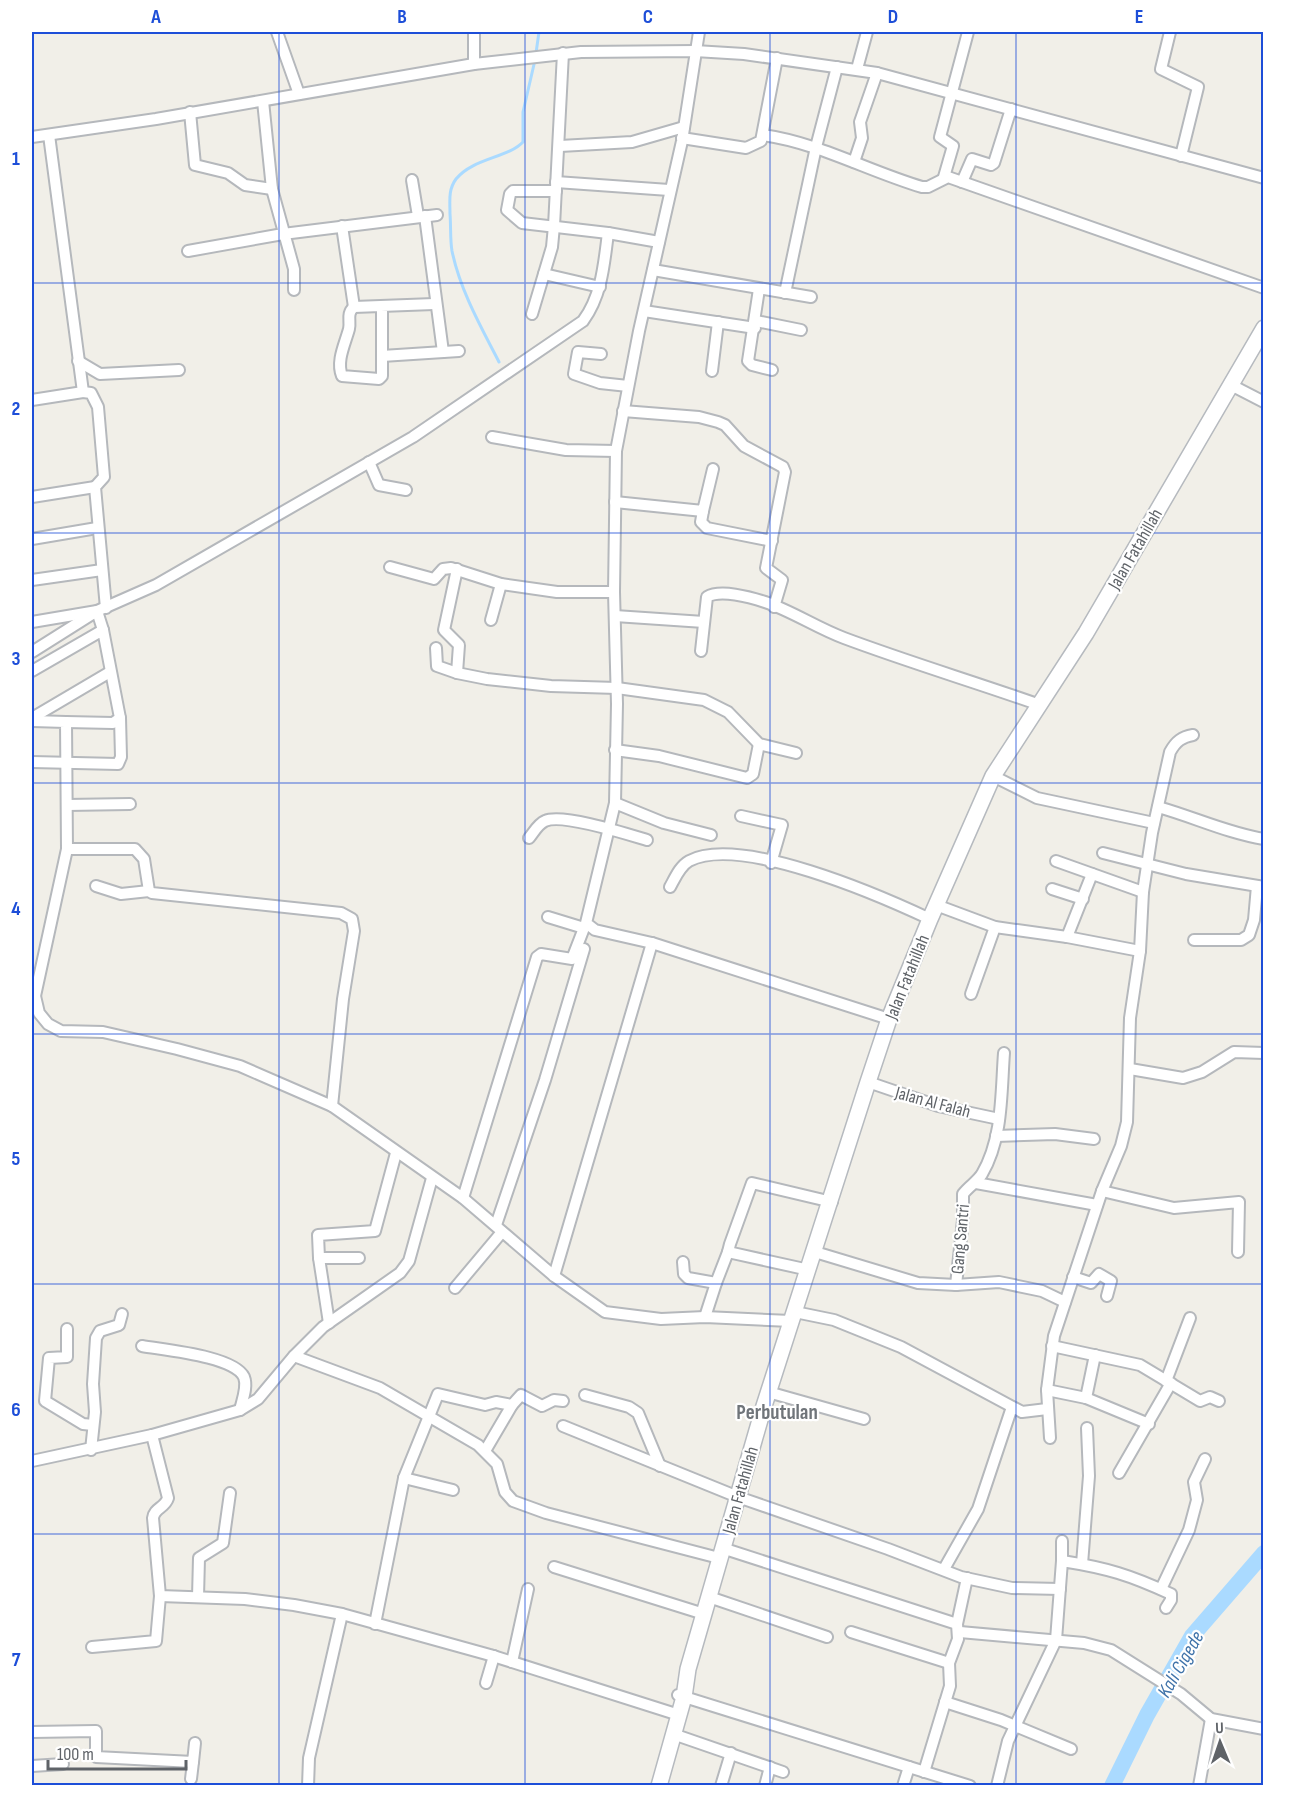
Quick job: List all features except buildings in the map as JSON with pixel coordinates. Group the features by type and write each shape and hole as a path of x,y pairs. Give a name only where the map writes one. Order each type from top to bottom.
{"street":[{"path":"277,32 299,94"},
{"path":"474,32 474,64"},
{"path":"455,1288 499,1229 545,1080 586,926 615,804 616,451 669,190 683,133 699,32"},
{"path":"857,69 867,32"},
{"path":"763,135 816,147 883,175 922,187 934,185 944,177 953,146 940,137 968,32"},
{"path":"1170,32 1161,69 1198,87 1181,156"},
{"path":"32,137 535,56 563,53 695,51 777,58 877,73 1263,178"},
{"path":"532,314 555,226 563,53"},
{"path":"560,146 632,142 683,133 746,148 757,145 763,135 777,58"},
{"path":"785,293 816,147 837,67"},
{"path":"854,162 862,138 860,122 877,73"},
{"path":"263,100 272,189 294,269 294,290"},
{"path":"962,182 972,159 991,165 994,163 1011,109"},
{"path":"190,112 195,165 228,173 245,185 272,189"},
{"path":"49,135 83,392"},
{"path":"944,177 1263,288"},
{"path":"411,180 421,216 443,352"},
{"path":"659,242 608,233 522,223 512,217 506,206 510,194 518,189 556,187 669,190"},
{"path":"188,251 283,234 437,215"},
{"path":"342,226 354,307"},
{"path":"32,652 371,467 562,338 584,321 594,306 600,287 608,233"},
{"path":"653,270 811,297"},
{"path":"544,274 600,287"},
{"path":"759,289 749,363 772,370"},
{"path":"382,306 382,376 379,379 341,375 342,344 348,331 349,313 354,307 435,304"},
{"path":"644,311 718,322 801,330"},
{"path":"712,371 718,322"},
{"name":"Jalan Fatahillah","path":"651,1785 682,1692 768,1392 832,1202 868,1082 889,1019 933,912 993,776 1086,633 1263,328"},
{"path":"382,356 459,351"},
{"path":"601,354 578,352 574,374 600,383 628,386"},
{"path":"78,361 100,374 179,370"},
{"path":"1231,385 1263,402"},
{"path":"32,400 83,392 91,393 98,407 104,477 94,487 32,497"},
{"path":"623,411 699,417 718,422 725,425 744,446 783,466 785,472 767,569 781,578 782,583 774,607"},
{"path":"492,436 550,448 616,451"},
{"path":"371,467 381,487 406,490"},
{"path":"713,470 701,522 707,528 772,541"},
{"path":"32,762 66,764 120,762 120,718 101,616 102,570 94,487"},
{"path":"615,502 703,511"},
{"path":"32,539 98,528"},
{"path":"390,567 434,579 443,569 457,569 501,584 557,592 614,592"},
{"path":"457,569 444,630 459,645 457,673"},
{"path":"32,580 102,570"},
{"path":"491,620 501,584"},
{"path":"701,651 706,599 712,594 738,597 774,607 817,628 864,645 1040,705"},
{"path":"32,622 101,616"},
{"path":"32,671 101,616"},
{"path":"615,616 704,622"},
{"path":"436,648 437,666 457,673 551,686 617,688 713,703 728,712 759,744 796,753"},
{"path":"32,720 110,672"},
{"path":"32,720 112,723 120,718"},
{"path":"66,722 67,849 33,996 39,1013 48,1024 61,1031 104,1032 240,1066 332,1106 463,1198 554,1276 598,1308 612,1315 661,1319 793,1316 834,1320 901,1347 1012,1407 1027,1413 1047,1409"},
{"path":"1050,1438 1047,1390 1052,1346 1097,1205 1124,1136 1129,1108 1130,1018 1140,951 1143,892 1154,823 1170,752 1183,737 1193,735"},
{"path":"615,750 659,756 747,778 753,774 759,744"},
{"path":"993,776 1037,798 1154,823"},
{"path":"67,805 130,804"},
{"path":"615,804 664,823 711,835"},
{"path":"1158,807 1195,817 1219,828 1263,839"},
{"path":"741,816 782,825 771,863"},
{"path":"529,838 539,825 553,819 609,829 647,840"},
{"path":"67,849 135,849 144,860 149,891"},
{"path":"1102,854 1260,887 1249,935 1241,940 1194,940"},
{"path":"670,887 684,864 696,859 735,856 818,873 933,912 995,927 1067,937 1140,951"},
{"path":"1056,861 1143,892"},
{"path":"1067,937 1092,874"},
{"path":"96,886 121,894 149,891 157,894 341,913 352,919 354,931 343,999 332,1106"},
{"path":"1052,888 1083,899"},
{"path":"548,916 652,944 889,1019"},
{"path":"463,1198 537,957 541,954 572,959 586,926"},
{"path":"971,994 995,927"},
{"path":"554,1276 652,944"},
{"path":"1130,1069 1171,1078 1183,1078 1202,1072 1234,1052 1263,1053"},
{"path":"1004,1053 996,1136 992,1154 976,1184 1097,1205"},
{"name":"Jalan Al Falah","path":"868,1082 938,1106 999,1119"},
{"path":"996,1136 1055,1134 1094,1139"},
{"path":"329,1323 319,1258 319,1233 368,1234 375,1231 396,1153"},
{"path":"32,1461 152,1435 240,1410 258,1399 294,1356 329,1323 395,1277 409,1261 432,1178"},
{"path":"705,1317 752,1183 832,1202"},
{"name":"Gang Santri","path":"956,1285 964,1192 976,1184"},
{"path":"1102,1191 1174,1208 1239,1202 1238,1252"},
{"path":"728,1252 809,1270"},
{"path":"815,1252 918,1283 956,1285 999,1282 1041,1291 1065,1302"},
{"path":"319,1258 359,1257"},
{"path":"683,1262 684,1274 688,1278 716,1283"},
{"path":"1073,1277 1091,1283 1098,1275 1109,1278 1111,1281 1107,1296"},
{"path":"91,1450 96,1338 100,1331 119,1325 122,1314"},
{"path":"1119,1473 1149,1424 1168,1382 1190,1318"},
{"path":"68,1329 67,1357 49,1358 45,1401 82,1424 93,1425"},
{"path":"142,1346 210,1358 235,1368 243,1377 245,1386 240,1410"},
{"path":"1052,1346 1140,1365 1200,1401 1210,1397 1219,1401"},
{"path":"1086,1398 1095,1355"},
{"path":"294,1356 380,1388 485,1450 497,1464 504,1492 513,1501 546,1513 721,1553 958,1628 1056,1640 1111,1650 1181,1694 1211,1719 1263,1729"},
{"path":"1047,1390 1086,1398 1149,1424"},
{"path":"768,1392 864,1419"},
{"path":"375,1624 404,1478 428,1417 441,1393 482,1405 504,1401 512,1405"},
{"path":"485,1450 520,1395 542,1406 554,1400 562,1401"},
{"path":"585,1395 629,1407 638,1413 660,1466"},
{"path":"944,1569 978,1509 1012,1407"},
{"path":"563,1426 738,1497 967,1578 1012,1588 1060,1589"},
{"path":"1082,1564 1089,1476 1087,1428"},
{"path":"92,1647 156,1641 160,1596 153,1518 155,1511 165,1504 168,1498 152,1435"},
{"path":"1161,1589 1189,1530 1197,1500 1194,1482 1205,1459"},
{"path":"404,1478 453,1490"},
{"path":"198,1597 199,1558 223,1543 230,1493"},
{"path":"997,1785 1006,1746 1056,1640 1062,1541"},
{"path":"1062,1561 1113,1569 1161,1589 1172,1596 1166,1608"},
{"path":"554,1567 704,1614"},
{"path":"924,1772 950,1686 949,1663 967,1578"},
{"path":"512,1662 528,1589"},
{"path":"160,1596 294,1605 342,1614 494,1656 675,1714"},
{"path":"709,1597 827,1637"},
{"path":"308,1785 309,1758 342,1614"},
{"path":"851,1632 949,1663"},
{"path":"486,1683 494,1656"},
{"path":"682,1692 970,1785"},
{"path":"945,1702 1001,1720 1014,1728 1071,1749"},
{"name":"Jalan Fatahillah","path":"659,1785 673,1734 675,1714"},
{"path":"1198,1785 1211,1719"},
{"path":"32,1732 96,1731 96,1756 193,1762"},
{"path":"673,1734 731,1752 783,1772"},
{"path":"191,1779 195,1743"},
{"path":"721,1785 731,1752"},
{"path":"32,1766 63,1764"},
{"path":"765,1785 770,1767"},
{"path":"903,1785 909,1767"}],"waterway":[{"path":"536,53 539,32"},
{"path":"499,362 460,280 452,251 450,196 453,183 463,172 481,162 509,152 523,142 523,112 535,60"},
{"name":"Kali Cigede","path":"1112,1786 1147,1715 1192,1636 1264,1553"}],"district":[{"name":"Perbutulan","path":"777,1412"}]}
